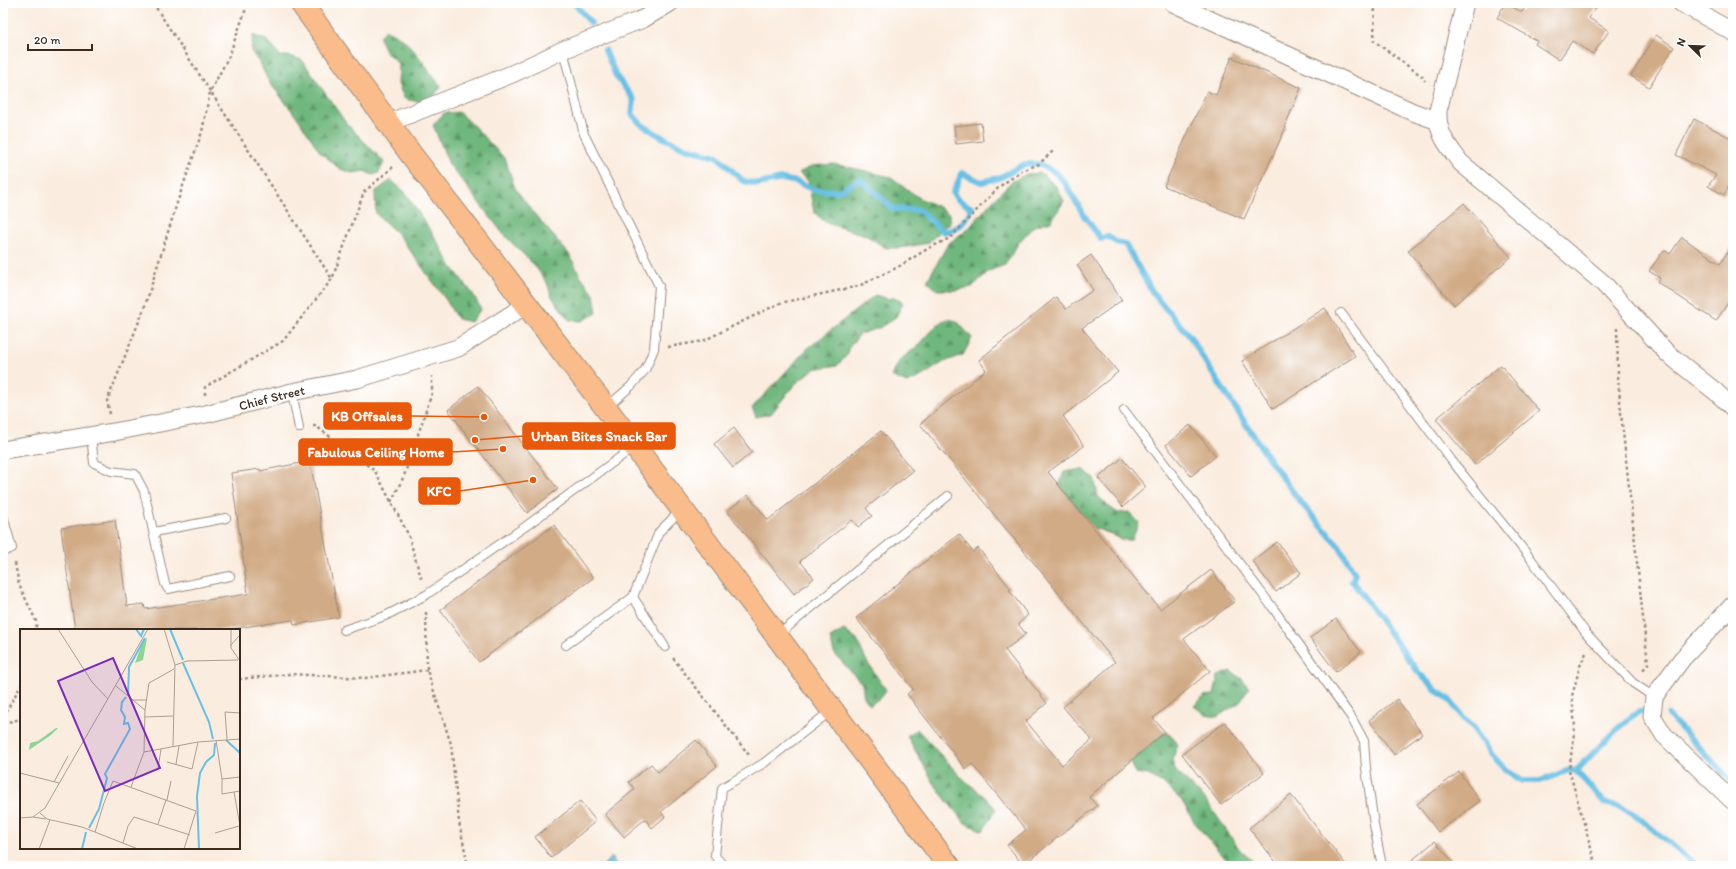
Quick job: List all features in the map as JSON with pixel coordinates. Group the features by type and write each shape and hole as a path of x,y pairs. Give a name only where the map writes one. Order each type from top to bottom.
{"main road":[{"path":"301,3 410,153 606,408 949,866"}],"street":[{"path":"1173,3 1413,112 1438,116"},
{"path":"1465,3 1438,116 1442,138 1460,162 1603,283 1667,353 1733,408"},
{"path":"1681,3 1733,32"},
{"path":"388,123 512,74 563,50 643,19 668,4"},
{"name":"Chief Street","path":"3,450 114,432 206,414 292,392 357,379 458,348 526,305"},
{"path":"1733,605 1682,659 1654,697 1652,716 1664,735 1733,801"}],"lane":[{"path":"563,50 584,134 659,286 654,349 645,370 631,386 606,408"},
{"path":"1341,313 1452,461 1531,559 1592,640 1633,683 1654,697"},
{"path":"292,392 299,428"},
{"path":"1124,410 1268,602 1351,717 1364,741 1373,818 1382,866"},
{"path":"91,436 94,463 111,471 135,474 144,491 165,584 168,589 230,576"},
{"path":"344,630 385,616 426,595 526,526 634,446"},
{"path":"777,636 948,496"},
{"path":"566,645 633,597 658,532 682,509"},
{"path":"3,516 12,548 3,552"},
{"path":"154,532 226,518"},
{"path":"633,597 665,647"},
{"path":"724,866 715,856 722,788 758,767 833,710"}],"path":[{"path":"153,3 332,279"},
{"path":"114,432 108,401 144,309 178,200 202,132 210,92 229,56 248,3"},
{"path":"1375,3 1374,41 1424,77 1438,116"},
{"path":"654,349 703,341 780,303 859,286 898,267 929,248 950,238 1000,186 1022,171 1039,164 1053,151"},
{"path":"206,414 205,387 283,341 332,279 364,192 410,153"},
{"path":"1624,306 1617,318 1618,376 1648,664 1633,683"},
{"path":"391,502 404,476 432,393 432,356"},
{"path":"299,428 316,426 375,472 408,534 426,595 427,670 451,744 459,822 468,866"},
{"path":"12,548 19,585 37,623 35,629"},
{"path":"1592,640 1580,666 1572,696 1575,727 1569,770 1596,866"},
{"path":"665,647 758,767"},
{"path":"240,679 290,674 365,678 427,670"},
{"path":"3,717 20,687"},
{"path":"3,723 20,719"}],"green space":[{"path":"386,30 403,40 417,54 441,86 430,99 426,101 416,101 404,98 398,84 399,65 385,51 379,36"},
{"path":"253,35 268,41 280,56 288,56 302,60 346,123 384,162 379,173 373,175 364,171 352,173 340,169 320,152 297,117 269,82 260,64 251,51"},
{"path":"458,112 471,123 505,159 515,188 531,210 569,254 580,275 594,294 597,313 582,321 569,320 552,297 547,283 535,266 504,235 449,164 433,125 444,113"},
{"path":"833,164 891,177 919,198 937,206 950,215 950,222 928,243 901,248 886,248 865,235 826,223 814,212 808,181 799,173 812,166"},
{"path":"1041,173 1057,187 1064,201 1051,221 1034,226 1019,242 1005,265 989,271 972,287 956,290 937,290 927,281 948,244 970,227 1011,182 1027,174"},
{"path":"391,180 404,191 436,239 452,267 473,294 481,309 471,322 457,319 446,300 398,234 376,214 375,192"},
{"path":"875,295 890,299 894,297 903,303 896,317 879,328 860,334 848,349 848,354 838,365 814,369 795,384 771,414 756,417 752,408 807,349"},
{"path":"947,319 957,321 972,338 963,355 944,362 922,376 907,383 891,376 900,360 920,344 937,325"},
{"path":"1082,469 1094,478 1098,496 1108,506 1118,513 1129,512 1139,522 1132,540 1122,540 1094,528 1059,485 1064,472"},
{"path":"844,630 857,640 867,662 886,690 880,698 870,705 864,697 862,684 834,653 830,638"},
{"path":"1230,671 1242,679 1249,688 1240,702 1217,717 1206,715 1194,706 1204,696 1214,695 1218,676"},
{"path":"917,729 960,776 986,798 996,809 983,831 965,823 935,785 907,736"},
{"path":"1165,732 1173,737 1178,745 1172,760 1176,771 1205,799 1240,850 1255,863 1263,866 1232,866 1196,825 1182,801 1163,783 1148,775 1136,773 1130,761"}],"water":[{"path":"611,857 618,866 603,866"}],"building":[{"path":"1505,3 1522,12 1528,3 1600,3 1589,18 1609,31 1593,54 1572,41 1559,60 1535,44 1537,41 1497,18"},
{"path":"1656,35 1674,47 1649,87 1631,76"},
{"path":"1232,57 1301,88 1285,126 1286,127 1244,219 1164,186 1207,91 1216,95"},
{"path":"1694,119 1733,139 1733,184 1731,183 1724,195 1708,186 1716,175 1676,155"},
{"path":"981,123 983,141 956,144 954,126"},
{"path":"1464,203 1511,257 1454,305 1408,251"},
{"path":"1682,237 1720,264 1733,243 1733,295 1716,321 1657,282 1660,278 1649,271 1664,250 1670,254"},
{"path":"1091,255 1122,300 1082,328 1118,372 1063,416 1084,446 1048,472 1160,609 1211,570 1235,601 1184,639 1210,671 1153,718 1165,732 1089,797 1097,806 1023,865 1007,845 1026,830 972,764 966,769 907,694 913,689 856,618 959,534 973,552 978,548 1011,589 1009,590 1028,615 1018,624 1026,634 1005,650 1047,703 1026,721 1062,765 1092,740 1063,707 1115,662 920,424 986,370 979,360 1056,297 1066,309 1093,290 1077,265"},
{"path":"1325,308 1355,356 1273,409 1242,361"},
{"path":"1501,365 1539,411 1475,465 1436,419"},
{"path":"478,386 558,489 527,513 448,410"},
{"path":"1190,425 1216,456 1191,476 1166,445"},
{"path":"734,428 752,452 733,468 714,444"},
{"path":"881,431 913,471 866,508 872,516 858,527 852,520 800,561 814,578 794,594 727,511 748,495 768,520"},
{"path":"1122,458 1146,487 1123,507 1098,478"},
{"path":"310,461 339,617 294,625 293,620 229,629 75,629 61,528 115,520 127,606 144,604 145,609 248,594 231,473 260,469 260,471"},
{"path":"554,525 593,578 479,662 440,610"},
{"path":"1277,542 1301,573 1276,592 1252,561"},
{"path":"1336,619 1361,652 1336,672 1310,638"},
{"path":"1397,699 1422,734 1394,755 1369,720"},
{"path":"1225,722 1264,773 1221,805 1182,754"},
{"path":"696,740 717,766 661,812 665,817 652,828 645,819 624,837 605,814 635,789 629,782 651,764 658,772"},
{"path":"1459,772 1480,801 1438,832 1417,804"},
{"path":"1291,795 1347,866 1279,866 1249,828"},
{"path":"580,801 596,821 551,858 535,837"},
{"path":"1435,841 1456,866 1405,866"}],"waterway":[{"path":"574,3 591,23"},
{"path":"605,50 616,76 634,100 632,114 641,124 660,136 685,148 717,156 743,181 758,184 782,179 797,182 814,190 839,191 860,179 893,209 919,210 944,232 955,229 962,224 972,208 957,199 953,193 962,173 981,182 999,178 1025,164 1039,164 1055,172 1065,183 1083,214 1101,239 1107,236 1116,242 1125,244 1153,293 1191,338 1269,459 1301,503 1339,546 1355,574 1352,581 1418,672 1438,692 1448,698 1465,720 1474,727 1479,738 1486,744 1490,753 1506,770 1522,781 1540,781 1569,770 1576,771 1605,803 1620,807 1633,813 1697,866"},
{"path":"1576,771 1617,729 1641,711"},
{"path":"1668,715 1733,783"}],"place":[{"name":"KB Offsales","path":"484,417"},
{"name":"Urban Bites Snack Bar","path":"475,440"},
{"name":"Fabulous Ceiling Home","path":"503,449"},
{"name":"KFC","path":"533,480"}]}
